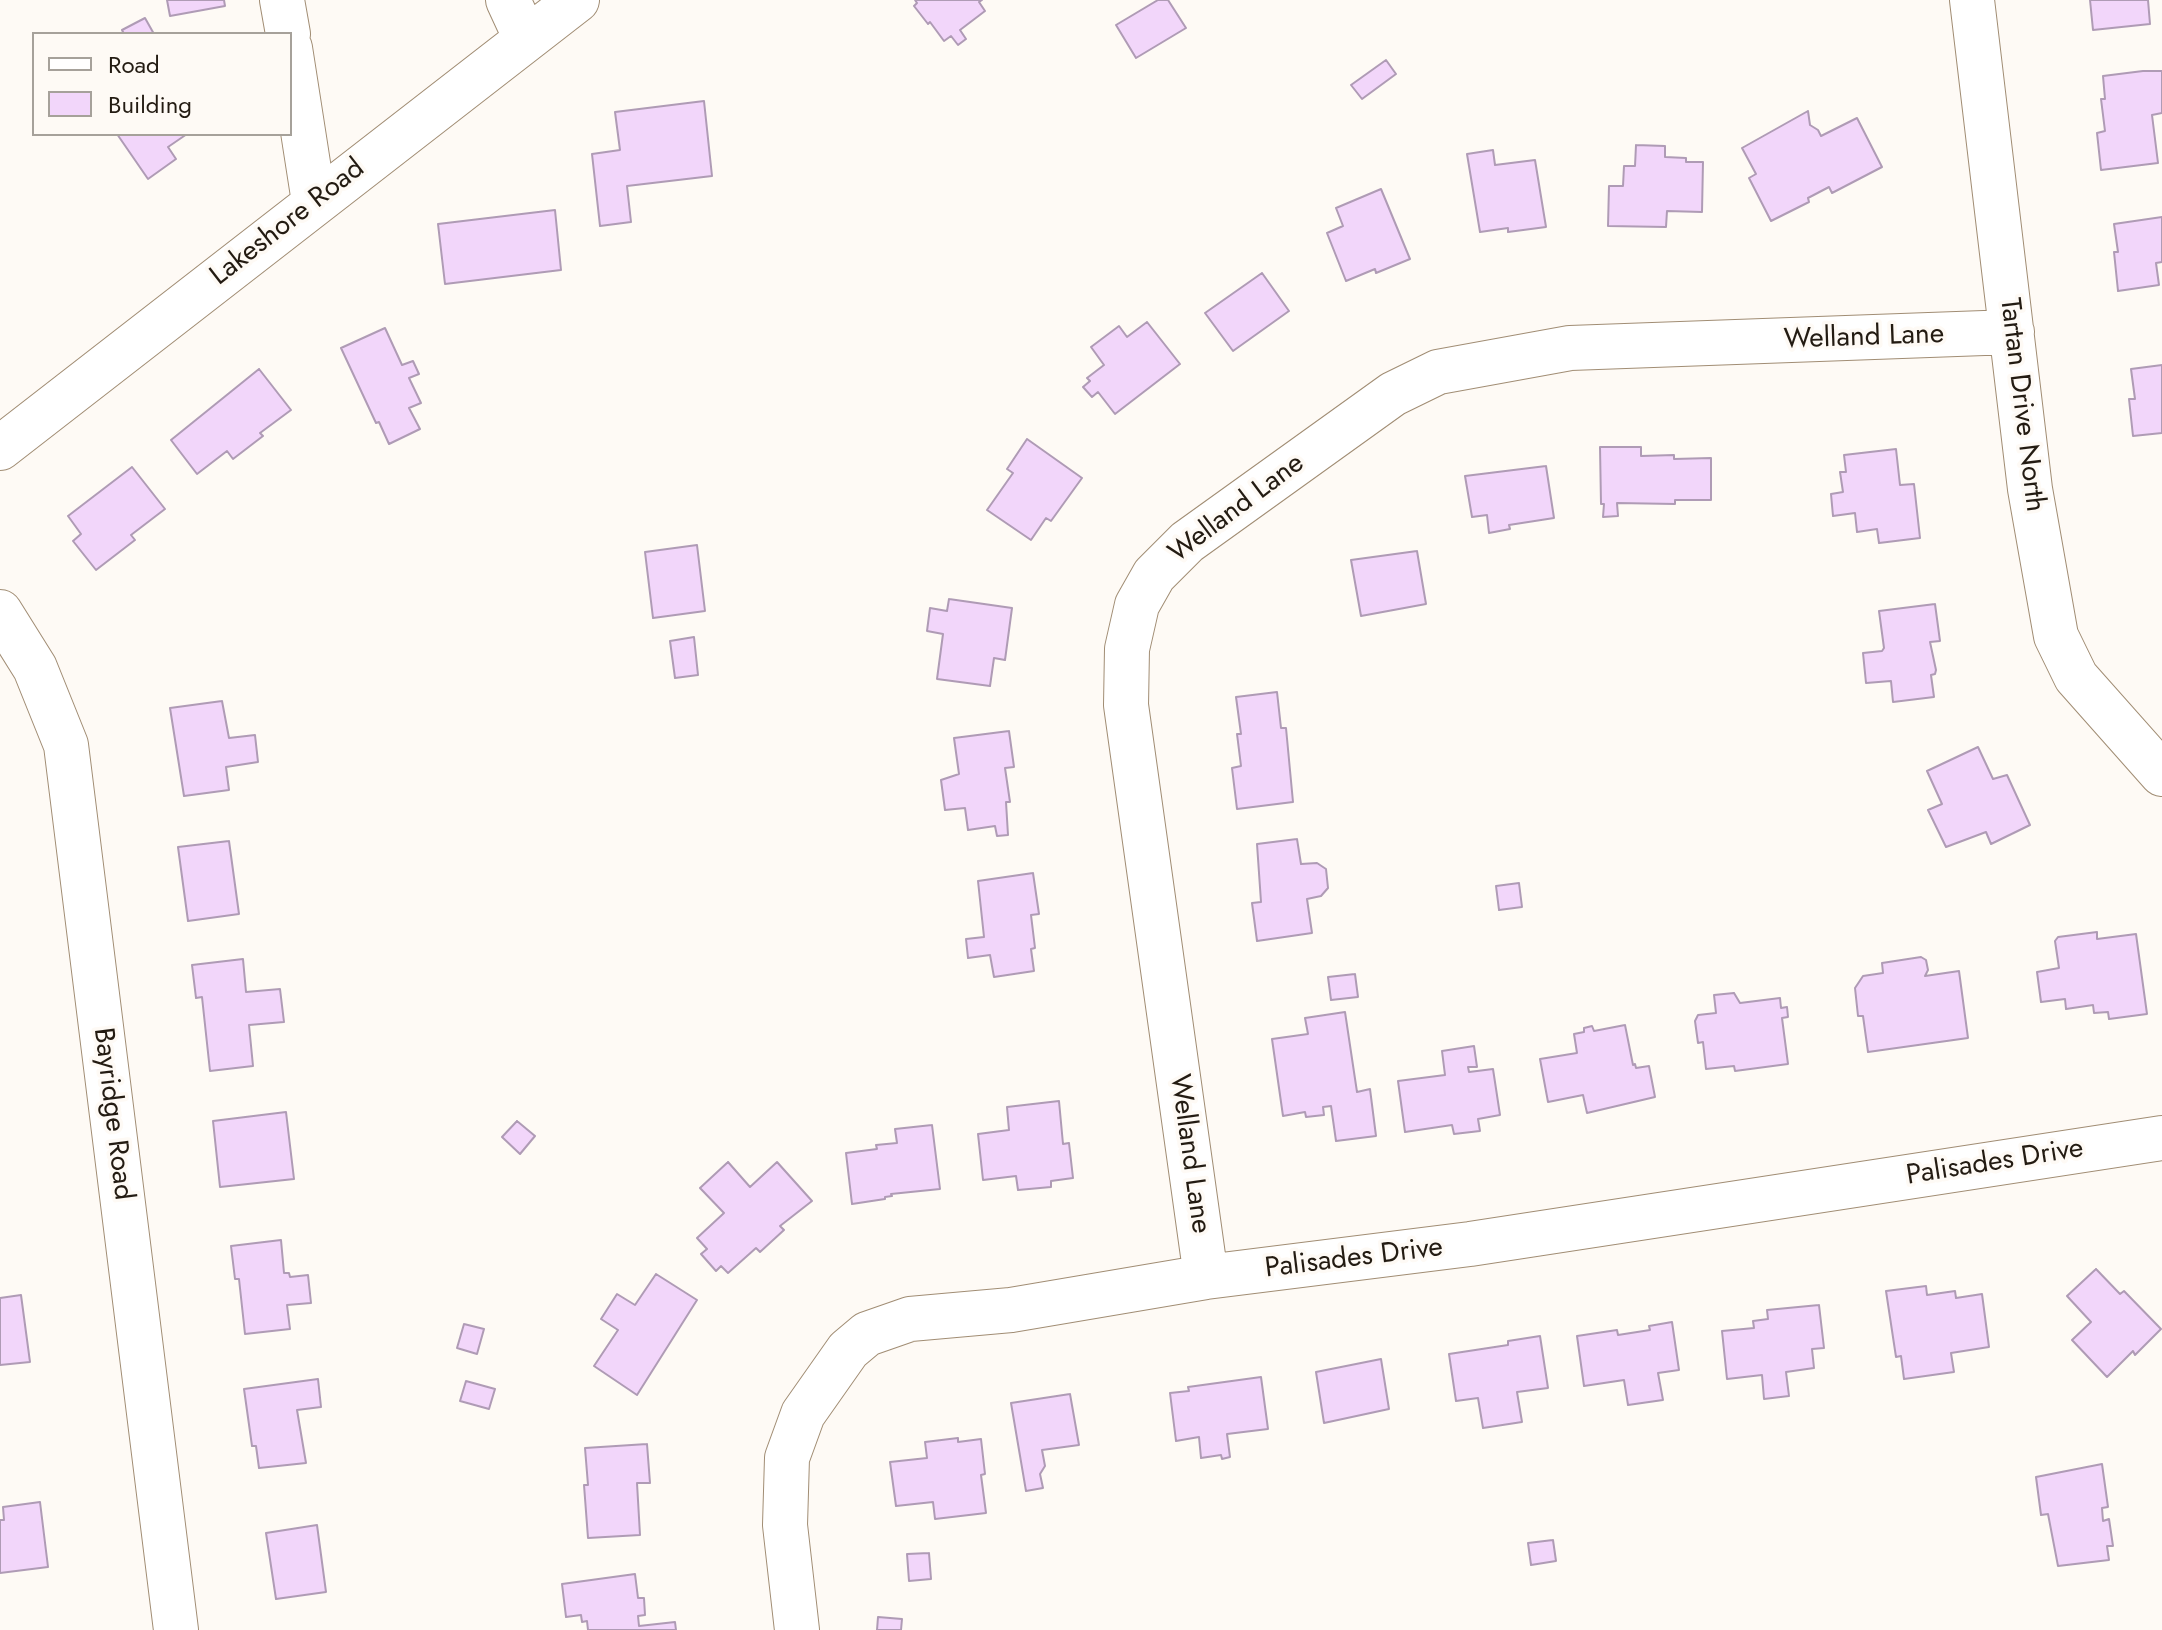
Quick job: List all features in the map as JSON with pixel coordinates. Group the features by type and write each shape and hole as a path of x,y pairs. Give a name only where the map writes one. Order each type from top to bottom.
{"street":[{"path":"282,0 288,32"},
{"path":"508,0 526,39"},
{"name":"Lakeshore Road","path":"0,448 577,0"},
{"name":"Tartan Drive North","path":"1972,0 2030,489 2056,636 2076,677 2162,774"},
{"path":"292,61 314,202"},
{"name":"Welland Lane","path":"1206,1277 1126,705 1127,649 1137,605 1154,575 1187,542 1393,394 1438,372 1570,348 2012,332"},
{"name":"Bayridge Road","path":"0,612 35,668 66,745 176,1630"},
{"name":"Palisades Drive","path":"797,1630 785,1525 787,1458 803,1414 848,1350 867,1334 910,1319 1011,1310 1206,1277 1470,1244 2162,1138"}],"building":[{"path":"167,0 224,0 225,6 170,16"},
{"path":"915,0 982,0 979,2 985,11 960,30 966,39 958,45 951,36 944,41 914,6 917,3"},
{"path":"1158,0 1168,0 1186,28 1136,58 1116,25"},
{"path":"2090,0 2148,0 2150,24 2093,30"},
{"path":"145,18 153,32 123,32"},
{"path":"1386,60 1396,74 1362,99 1351,85"},
{"path":"2162,71 2162,113 2152,115 2158,163 2101,170 2097,133 2105,131 2101,99 2105,99 2103,76"},
{"path":"704,101 712,176 627,186 631,222 600,226 592,154 620,150 615,112"},
{"path":"1808,111 1810,125 1821,136 1857,118 1882,167 1832,193 1829,187 1808,198 1809,202 1771,221 1749,178 1756,174 1742,148"},
{"path":"118,136 184,136 168,147 176,159 148,179"},
{"path":"1636,145 1665,146 1665,157 1703,162 1702,212 1667,211 1666,227 1608,226 1609,186 1623,186 1624,166 1635,166"},
{"path":"1493,150 1495,165 1535,160 1546,227 1480,232 1467,154"},
{"path":"1381,189 1410,259 1346,281 1327,233 1343,226 1336,208"},
{"path":"555,210 561,270 445,284 438,224"},
{"path":"2162,217 2162,262 2156,263 2159,285 2118,291 2114,224"},
{"path":"1262,273 1289,311 1233,351 1205,313"},
{"path":"1147,322 1180,364 1115,414 1098,392 1092,397 1083,387 1090,381 1087,378 1104,365 1091,347 1119,326 1127,337"},
{"path":"385,328 402,365 413,361 419,374 409,378 421,403 409,408 420,429 389,444 341,348"},
{"path":"2162,365 2162,433 2133,436 2129,399 2135,399 2131,369"},
{"path":"259,369 291,410 260,433 263,436 233,459 227,451 197,474 171,440"},
{"path":"1027,439 1082,478 1051,521 1046,518 1031,540 987,510 1013,473 1007,469"},
{"path":"1600,447 1641,447 1641,456 1711,458 1711,500 1675,500 1675,504 1617,503 1618,516 1603,517"},
{"path":"1896,449 1900,485 1914,484 1920,538 1879,543 1877,529 1857,532 1855,513 1833,516 1831,494 1843,492 1840,472 1846,472 1844,455"},
{"path":"1546,466 1554,518 1509,525 1510,529 1489,533 1487,515 1472,517 1465,476"},
{"path":"132,467 165,509 131,535 135,540 96,570 73,541 81,534 68,516"},
{"path":"697,545 705,611 653,618 645,552"},
{"path":"1417,551 1426,604 1361,616 1351,560"},
{"path":"949,599 1012,608 1005,660 994,658 990,686 937,679 943,634 927,631 930,608 947,611"},
{"path":"1935,604 1940,641 1930,642 1936,670 1931,675 1934,697 1893,702 1891,681 1866,683 1863,653 1882,651 1884,648 1879,611"},
{"path":"694,637 698,675 675,678 670,641"},
{"path":"1277,692 1281,728 1286,728 1293,802 1237,809 1232,768 1241,766 1237,734 1241,734 1236,697"},
{"path":"222,701 229,738 255,735 258,762 226,767 229,790 184,796 170,708"},
{"path":"1009,731 1014,767 1005,768 1010,802 1006,802 1008,835 997,836 995,826 968,830 965,808 945,810 941,780 959,774 954,738"},
{"path":"1978,747 1993,779 2007,775 2030,825 1991,844 1986,832 1946,847 1928,810 1942,804 1927,771"},
{"path":"1297,839 1301,864 1317,863 1326,869 1328,888 1321,896 1307,899 1312,933 1257,941 1252,903 1261,902 1257,844"},
{"path":"229,841 239,914 188,921 178,847"},
{"path":"1033,873 1039,914 1031,915 1034,971 994,977 990,955 968,958 966,939 984,937 978,881"},
{"path":"1519,883 1522,907 1499,910 1496,886"},
{"path":"2097,932 2097,939 2136,934 2147,1014 2109,1019 2108,1012 2094,1013 2093,1005 2066,1009 2065,999 2041,1002 2037,972 2059,968 2055,941 2058,937"},
{"path":"1921,957 1926,960 1928,970 1925,976 1959,971 1968,1038 1868,1052 1863,1016 1858,1016 1855,988 1863,976 1883,973 1882,963"},
{"path":"243,959 246,992 280,989 284,1022 249,1025 253,1066 210,1071 202,997 196,998 192,965"},
{"path":"1355,974 1358,997 1331,1000 1328,977"},
{"path":"1734,993 1740,1003 1780,998 1781,1008 1787,1007 1788,1017 1782,1018 1788,1064 1735,1071 1734,1066 1706,1069 1703,1042 1698,1043 1695,1021 1698,1015 1716,1013 1714,995"},
{"path":"1345,1012 1357,1092 1370,1089 1376,1136 1336,1141 1331,1106 1323,1107 1324,1115 1306,1117 1305,1112 1283,1116 1272,1039 1308,1034 1305,1018"},
{"path":"1625,1025 1633,1065 1636,1068 1649,1066 1655,1097 1587,1113 1583,1095 1548,1102 1540,1059 1577,1053 1574,1034 1584,1032 1584,1028 1592,1026 1594,1031"},
{"path":"1474,1046 1477,1067 1468,1067 1469,1072 1493,1069 1500,1115 1478,1119 1480,1131 1454,1134 1452,1125 1405,1132 1398,1081 1445,1075 1442,1051"},
{"path":"1059,1101 1063,1144 1069,1143 1073,1178 1051,1181 1051,1187 1018,1190 1016,1176 983,1180 978,1134 1009,1130 1007,1107"},
{"path":"286,1112 294,1179 220,1187 213,1121"},
{"path":"517,1121 535,1136 520,1154 502,1137"},
{"path":"932,1125 940,1189 891,1194 885,1199 852,1204 846,1153 897,1143 895,1129"},
{"path":"728,1162 750,1187 777,1162 812,1201 780,1226 784,1230 760,1252 756,1248 728,1273 721,1266 716,1271 701,1254 707,1249 697,1238 724,1213 700,1188"},
{"path":"281,1240 284,1273 289,1273 290,1277 308,1275 311,1303 287,1305 290,1329 245,1334 239,1279 235,1279 231,1246"},
{"path":"2096,1269 2120,1294 2124,1291 2161,1329 2107,1377 2072,1340 2091,1322 2067,1296"},
{"path":"656,1274 697,1300 637,1395 594,1366 618,1330 601,1319 617,1294 635,1305"},
{"path":"1926,1286 1927,1295 1955,1291 1956,1298 1982,1294 1989,1347 1951,1353 1954,1372 1904,1379 1901,1356 1896,1357 1886,1291"},
{"path":"21,1295 30,1362 0,1365 0,1298"},
{"path":"1819,1305 1824,1348 1812,1349 1814,1368 1786,1372 1789,1396 1764,1399 1762,1375 1727,1379 1722,1331 1754,1328 1753,1321 1768,1319 1767,1310"},
{"path":"1672,1322 1679,1370 1658,1373 1663,1400 1628,1405 1624,1380 1584,1386 1577,1336 1617,1330 1618,1335 1650,1330 1649,1326"},
{"path":"464,1324 484,1329 477,1354 457,1348"},
{"path":"1540,1336 1548,1388 1517,1392 1522,1422 1483,1428 1478,1398 1456,1401 1449,1354 1508,1345 1508,1341"},
{"path":"1381,1359 1389,1409 1324,1423 1316,1372"},
{"path":"1261,1377 1268,1429 1227,1434 1230,1457 1222,1459 1221,1455 1201,1458 1199,1437 1176,1441 1170,1393 1189,1391 1188,1387"},
{"path":"318,1379 321,1407 297,1410 306,1463 259,1468 256,1446 252,1446 244,1389"},
{"path":"466,1381 495,1389 489,1409 460,1401"},
{"path":"1070,1394 1079,1445 1042,1450 1045,1466 1040,1474 1043,1488 1026,1491 1011,1403"},
{"path":"958,1438 958,1442 981,1439 985,1474 981,1475 986,1513 935,1519 933,1502 896,1506 890,1462 927,1458 925,1442"},
{"path":"647,1444 650,1483 637,1483 640,1535 588,1538 585,1448"},
{"path":"2102,1464 2108,1507 2102,1508 2103,1521 2109,1519 2113,1546 2107,1546 2109,1560 2058,1566 2048,1514 2041,1515 2036,1477"},
{"path":"40,1502 48,1567 0,1573 0,1520 4,1520 3,1507"},
{"path":"317,1525 326,1592 276,1599 266,1533"},
{"path":"1553,1540 1556,1561 1531,1565 1528,1543"},
{"path":"929,1553 931,1579 909,1581 907,1554"},
{"path":"635,1574 638,1598 644,1598 645,1615 638,1616 639,1626 675,1622 676,1630 588,1630 587,1621 582,1622 581,1615 566,1617 562,1584"},
{"path":"878,1617 902,1619 901,1630 877,1630"}]}
